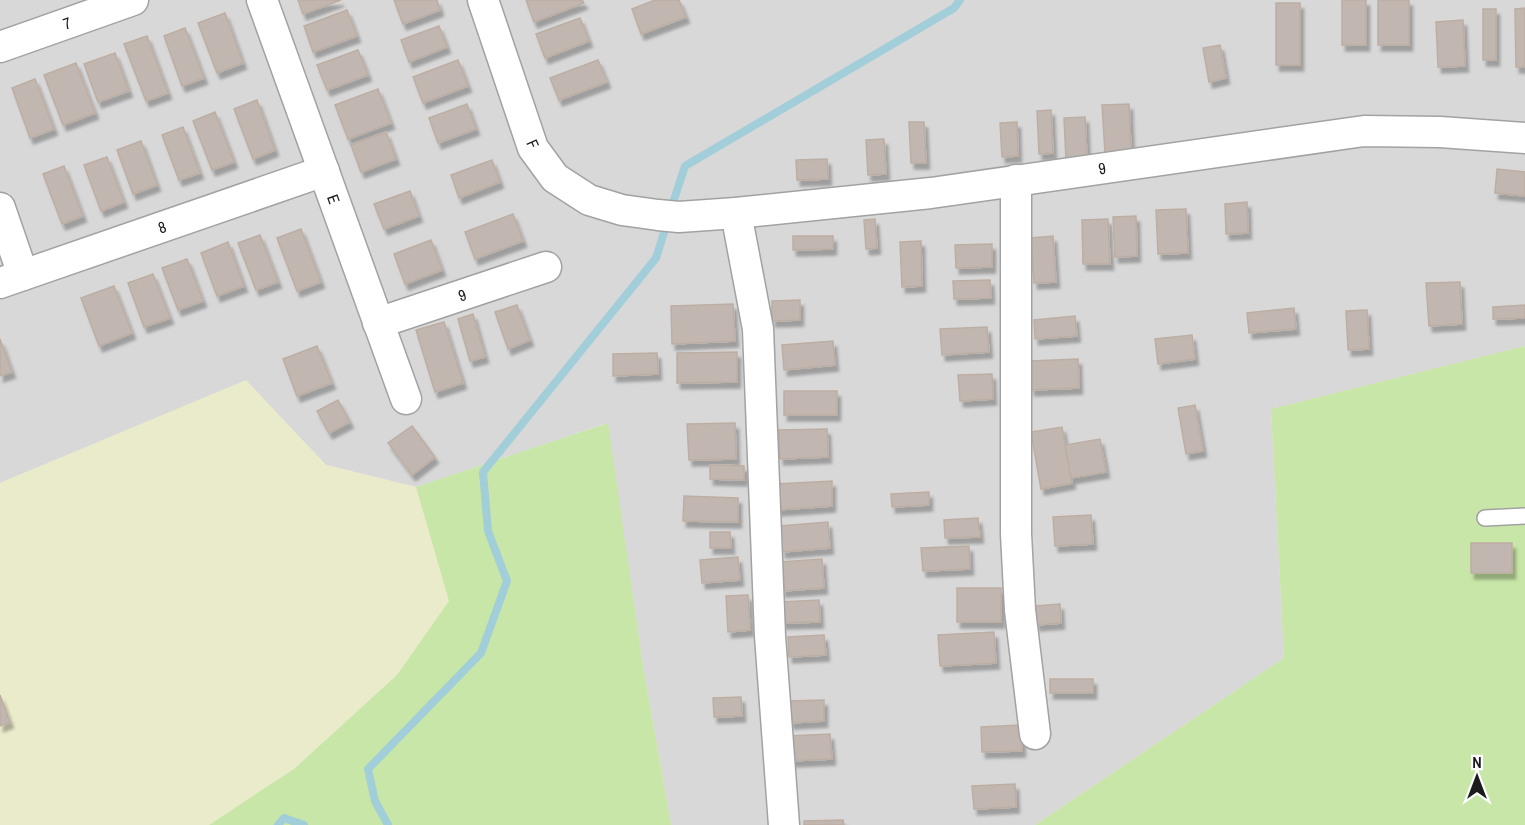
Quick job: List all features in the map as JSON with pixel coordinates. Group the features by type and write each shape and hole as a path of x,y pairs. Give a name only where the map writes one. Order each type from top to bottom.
{"street":[{"name":"7","path":"0,47 134,0"},
{"name":"E","path":"262,0 405,399"},
{"name":"F","path":"483,0 533,148 555,178 588,200 622,210 669,216"},
{"name":"9","path":"669,216 736,213 931,193 1364,131 1525,138"},
{"name":"8","path":"11,279 324,171"},
{"path":"1016,180 1016,534 1020,610 1035,734"},
{"path":"0,208 11,279"},
{"path":"736,213 758,329 770,636 784,825"},
{"name":"9","path":"378,323 546,267"}],"lane":[{"path":"1485,518 1525,516"}],"shaded area":[{"path":"0,0 1525,0 1525,346 1271,409 1284,658 1035,825 671,825 643,666 607,423 416,487 326,465 246,381 0,483"}],"green space":[{"path":"1525,346 1525,825 1035,825 1284,658 1271,409"},
{"path":"246,380 326,465 416,487 450,600 397,675 294,769 209,825 0,825 0,483"},
{"path":"608,423 643,666 671,825 209,825 294,769 397,675 449,601 416,487"}],"building":[{"path":"298,0 341,0 303,14"},
{"path":"394,0 437,0 440,10 403,24"},
{"path":"526,0 582,0 584,3 534,22"},
{"path":"655,0 679,0 686,17 641,34 632,9"},
{"path":"1342,0 1366,0 1366,45 1342,45"},
{"path":"1378,0 1409,0 1409,45 1378,45"},
{"path":"1276,3 1300,3 1300,65 1276,65"},
{"path":"1525,8 1525,67 1516,67 1515,9"},
{"path":"1483,9 1496,9 1496,60 1483,60"},
{"path":"347,10 357,36 313,52 304,26"},
{"path":"225,13 243,63 217,73 198,23"},
{"path":"580,18 589,41 545,58 536,34"},
{"path":"1463,20 1465,66 1438,67 1436,22"},
{"path":"439,26 447,47 409,62 401,40"},
{"path":"185,28 204,78 182,86 164,36"},
{"path":"147,36 168,93 146,101 124,44"},
{"path":"1220,45 1226,78 1209,82 1203,48"},
{"path":"358,50 368,75 327,90 317,65"},
{"path":"115,53 129,91 98,102 84,64"},
{"path":"458,60 468,86 423,103 413,77"},
{"path":"598,60 607,82 559,100 550,78"},
{"path":"76,63 95,113 63,125 44,75"},
{"path":"35,79 54,129 30,138 12,88"},
{"path":"378,89 391,123 348,139 335,105"},
{"path":"257,100 275,150 253,159 234,109"},
{"path":"467,104 476,129 438,143 429,118"},
{"path":"1129,104 1131,151 1105,153 1102,105"},
{"path":"1051,110 1053,153 1039,154 1037,111"},
{"path":"215,112 234,162 212,170 193,121"},
{"path":"1085,117 1087,158 1066,160 1064,118"},
{"path":"909,122 924,122 926,163 911,163"},
{"path":"1017,122 1018,156 1002,157 1000,123"},
{"path":"183,127 200,173 179,180 162,135"},
{"path":"386,132 396,159 361,172 351,145"},
{"path":"884,139 886,174 868,175 866,140"},
{"path":"141,141 157,185 133,194 117,150"},
{"path":"107,157 124,202 101,211 84,165"},
{"path":"827,159 828,179 797,180 796,160"},
{"path":"492,160 500,182 459,198 451,175"},
{"path":"64,166 83,216 62,224 43,174"},
{"path":"1497,169 1525,172 1525,196 1495,193"},
{"path":"410,191 419,216 384,229 374,204"},
{"path":"1247,202 1248,233 1226,234 1225,204"},
{"path":"1186,209 1188,253 1158,254 1156,210"},
{"path":"513,214 523,241 475,259 465,232"},
{"path":"1136,216 1137,256 1115,257 1113,217"},
{"path":"875,219 877,248 866,249 864,220"},
{"path":"1108,219 1110,264 1083,264 1082,220"},
{"path":"301,229 321,282 297,291 277,238"},
{"path":"260,235 278,282 256,290 238,243"},
{"path":"793,236 833,236 833,249 793,250"},
{"path":"1053,236 1056,282 1034,283 1031,238"},
{"path":"431,240 442,270 405,284 394,254"},
{"path":"921,241 922,286 902,287 900,242"},
{"path":"228,242 244,286 217,296 201,253"},
{"path":"992,244 992,267 956,268 955,245"},
{"path":"187,259 203,301 178,310 162,268"},
{"path":"153,274 170,318 144,327 128,283"},
{"path":"990,280 991,298 954,299 953,281"},
{"path":"1460,282 1462,324 1429,326 1426,283"},
{"path":"114,286 132,333 99,346 81,298"},
{"path":"800,300 800,320 772,321 772,301"},
{"path":"733,304 735,341 672,344 671,306"},
{"path":"517,305 530,340 508,349 495,312"},
{"path":"1525,305 1525,318 1493,319 1493,307"},
{"path":"1294,308 1296,329 1249,333 1247,313"},
{"path":"1367,310 1369,349 1348,350 1346,311"},
{"path":"473,314 485,357 470,361 458,319"},
{"path":"1075,316 1077,336 1035,339 1034,320"},
{"path":"444,322 463,383 435,392 416,330"},
{"path":"987,327 989,352 942,355 940,329"},
{"path":"1192,335 1195,359 1158,364 1155,339"},
{"path":"0,339 12,372 0,376"},
{"path":"833,341 835,365 784,370 782,345"},
{"path":"317,346 332,383 297,396 283,359"},
{"path":"737,352 737,382 677,383 677,353"},
{"path":"657,353 658,374 613,376 613,354"},
{"path":"1078,359 1079,388 1031,390 1030,361"},
{"path":"992,374 993,399 960,401 958,375"},
{"path":"784,391 837,391 837,415 784,415"},
{"path":"338,400 350,422 329,433 317,411"},
{"path":"1195,405 1203,451 1186,454 1178,408"},
{"path":"735,423 736,459 689,460 687,424"},
{"path":"412,426 435,457 412,475 388,443"},
{"path":"1062,427 1072,483 1041,489 1031,432"},
{"path":"827,429 828,457 780,459 779,430"},
{"path":"1100,439 1106,472 1071,478 1065,445"},
{"path":"710,465 744,466 744,480 710,479"},
{"path":"832,481 832,506 776,510 776,484"},
{"path":"929,492 929,505 892,507 891,494"},
{"path":"684,496 738,498 738,522 683,521"},
{"path":"1091,515 1093,544 1055,546 1053,517"},
{"path":"978,518 980,537 945,538 944,520"},
{"path":"828,522 830,548 782,552 780,526"},
{"path":"710,532 730,532 731,548 710,548"},
{"path":"1471,543 1512,543 1512,573 1471,573"},
{"path":"969,546 970,569 923,571 921,548"},
{"path":"738,557 740,580 702,583 700,560"},
{"path":"822,559 824,588 782,591 780,562"},
{"path":"957,588 1001,588 1001,622 957,622"},
{"path":"748,595 750,630 728,632 726,596"},
{"path":"819,600 820,622 782,623 781,602"},
{"path":"1060,604 1061,623 1036,625 1035,606"},
{"path":"994,632 996,663 940,666 938,635"},
{"path":"824,635 826,655 789,657 788,637"},
{"path":"1050,679 1093,679 1093,693 1050,693"},
{"path":"0,695 10,722 0,726"},
{"path":"741,697 742,716 714,717 713,698"},
{"path":"824,700 824,721 790,723 789,701"},
{"path":"1021,725 1022,751 982,752 981,727"},
{"path":"830,734 832,759 789,761 788,736"},
{"path":"1015,784 1016,807 974,809 972,786"},
{"path":"843,820 844,825 804,825 804,821"}],"waterway":[{"path":"671,209 685,166 954,8 960,0"},
{"path":"388,825 375,801 368,769 481,653 507,581 488,531 483,472 656,258 667,223"},
{"path":"278,825 284,818 304,825"}]}
